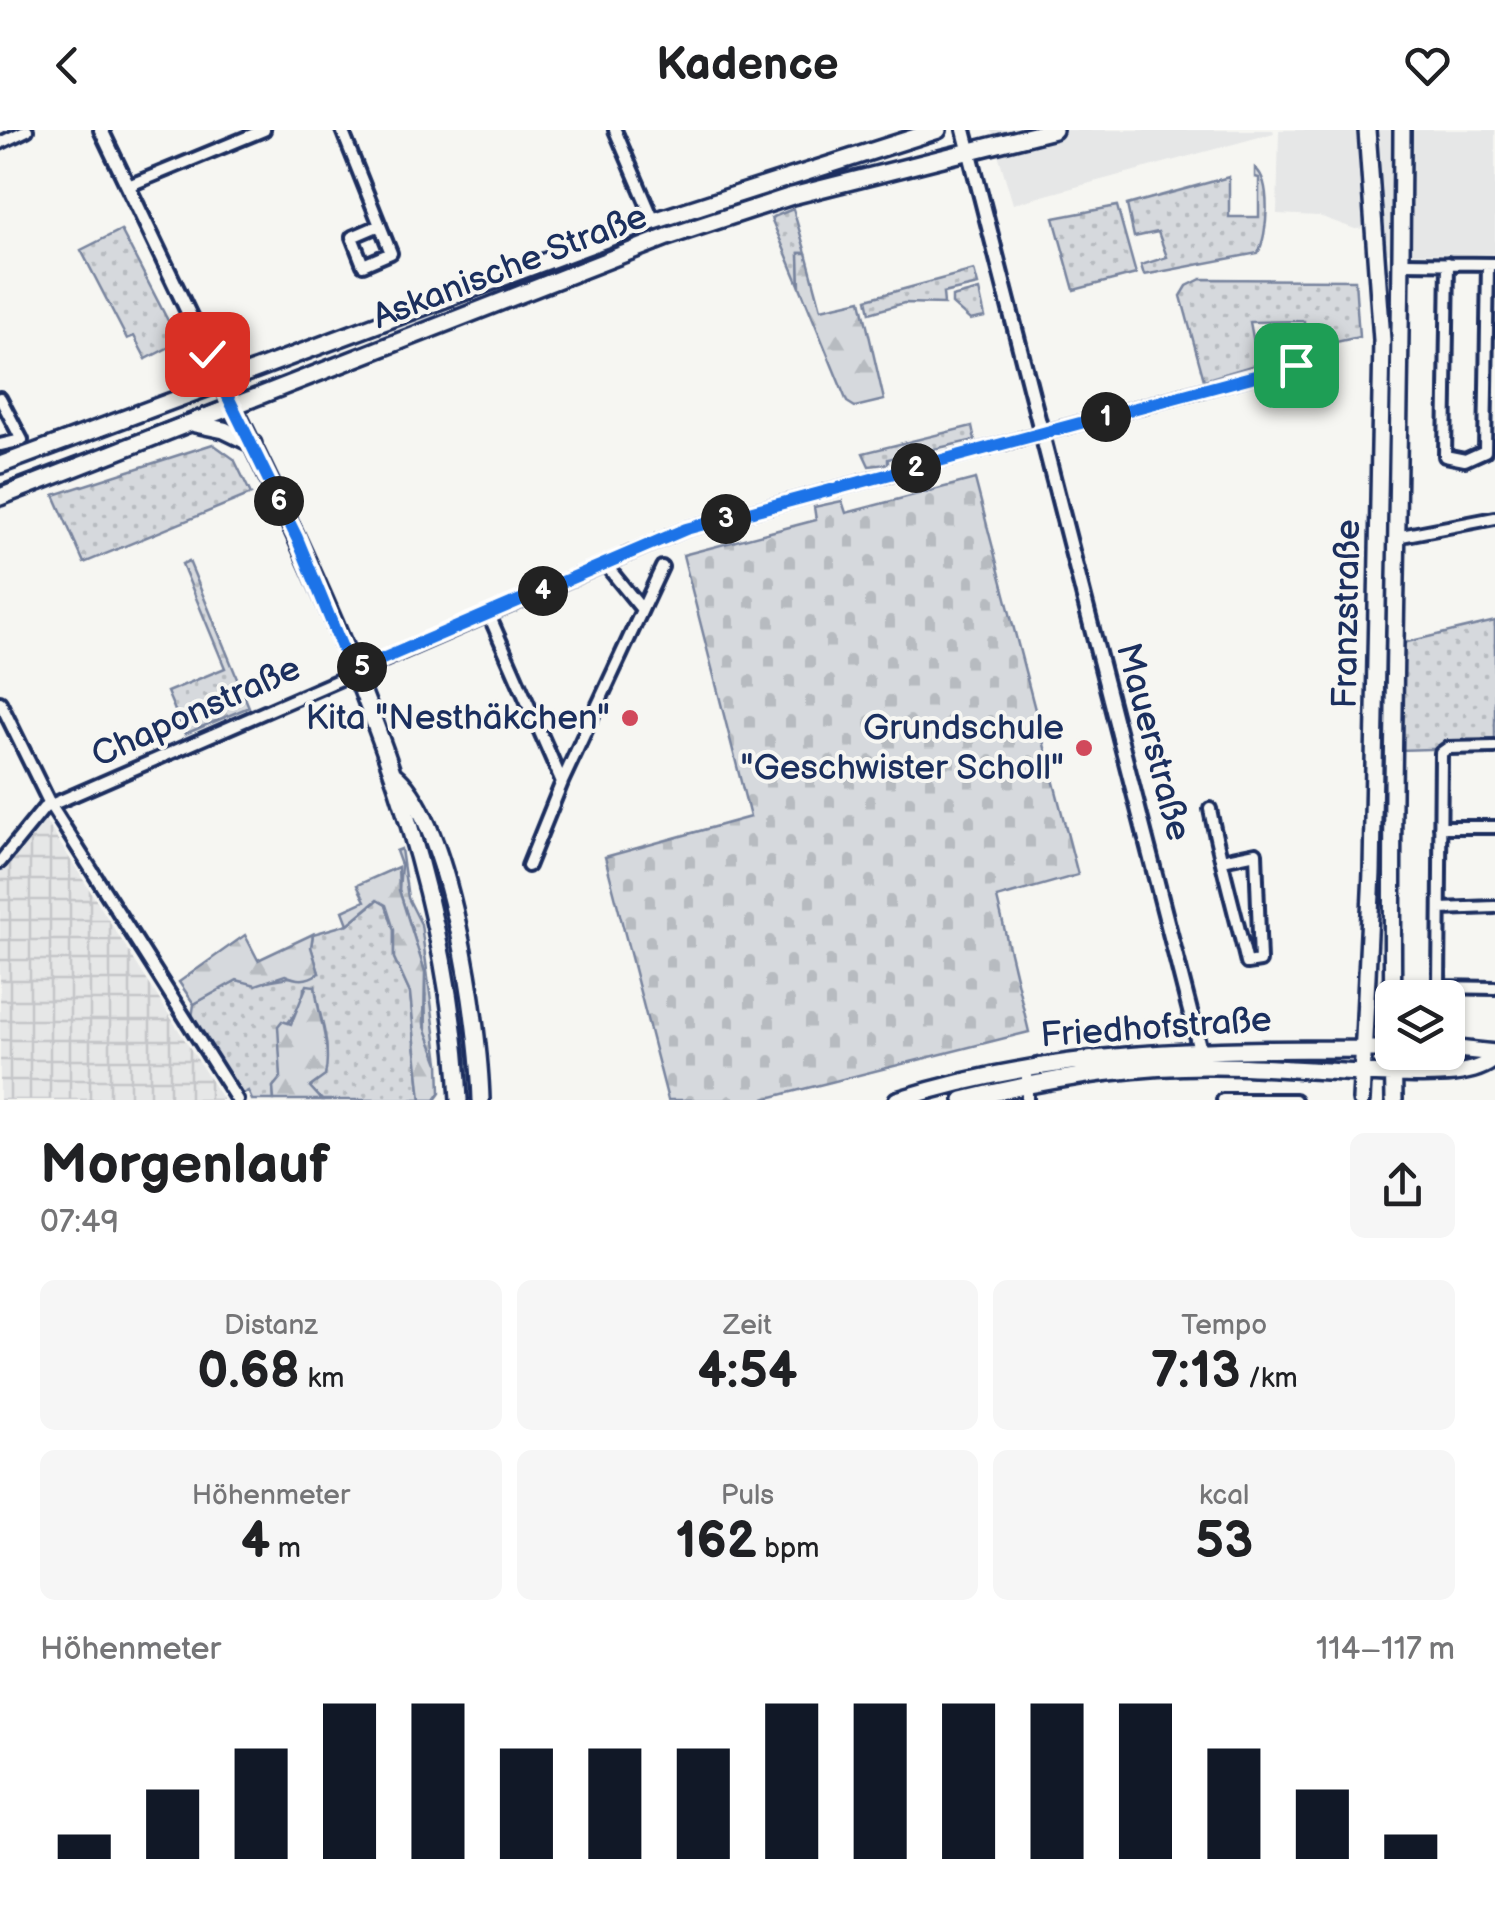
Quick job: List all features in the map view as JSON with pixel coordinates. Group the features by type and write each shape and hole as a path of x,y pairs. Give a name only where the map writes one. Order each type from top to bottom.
{"main road":[{"name":"Askanische Straße","path":"0,465 654,221 938,130"},
{"name":"Askanische Straße","path":"0,497 667,237 792,196 1054,130"},
{"name":"Franzstraße","path":"1361,1100 1372,872 1382,340 1367,130"},
{"name":"Franzstraße","path":"1390,980 1402,130"},
{"path":"221,381 352,672 393,774 438,927 459,1100"},
{"path":"192,424 224,430 252,444"},
{"path":"393,774 408,786 427,829 458,928 476,1031 481,1100"},
{"name":"Friedhofstraße","path":"897,1100 1027,1066 1201,1048 1375,1049"},
{"path":"1465,1051 1495,1055"},
{"name":"Friedhofstraße","path":"962,1100 1027,1092 1113,1072 1203,1066 1393,1074 1453,1071 1488,1064 1495,1055"},
{"name":"Franzstraße","path":"1393,1070 1394,1100"}],"street":[{"path":"0,143 27,130"},
{"path":"101,130 221,381"},
{"path":"128,186 264,130"},
{"path":"342,130 380,225"},
{"path":"615,130 654,221"},
{"name":"Mauerstraße","path":"964,130 1203,1066"},
{"path":"1403,263 1491,264 1485,452 1465,460 1445,456 1448,264"},
{"name":"Chaponstraße","path":"51,806 686,529 1318,359"},
{"path":"0,398 22,440 0,445"},
{"path":"1396,537 1495,518"},
{"path":"605,564 640,608"},
{"path":"528,866 562,782 662,567"},
{"path":"489,615 562,782"},
{"path":"0,702 51,806 238,1100"},
{"path":"1495,747 1448,748 1440,754 1440,988 1495,988"},
{"path":"0,862 44,808 51,806"},
{"name":"Mauerstraße","path":"1210,809 1222,860 1247,963 1260,961 1256,853 1222,860"},
{"path":"1440,827 1495,826"},
{"path":"1440,908 1495,907"},
{"path":"1027,1066 1027,1092"},
{"path":"1222,1100 1295,1100"}],"shaded area":[{"path":"991,130 1273,130 1274,133 1013,204"},
{"path":"1279,130 1495,130 1495,254 1387,253 1384,227 1355,229 1319,216 1277,214"},
{"path":"44,818 223,1100 0,1100 0,871"}],"green space":[{"path":"1255,168 1264,184 1267,209 1258,253 1144,275 1141,265 1167,257 1158,232 1134,237 1127,205 1229,177 1229,217 1259,217 1259,178 1255,177"},
{"path":"1117,206 1136,274 1074,290 1054,218"},
{"path":"793,209 806,253 799,253 800,287 771,218"},
{"path":"121,230 179,342 146,359 134,336 127,339 81,250"},
{"path":"799,253 806,253 821,309 861,300 884,400 855,407 847,402 800,287"},
{"path":"974,270 978,285 943,293 944,304 904,303 870,313 867,299"},
{"path":"1201,279 1355,280 1359,337 1304,349 1304,321 1250,322 1258,364 1204,380 1181,296 1187,286"},
{"path":"979,290 985,317 970,320 952,304 952,297"},
{"path":"972,426 975,440 888,459 888,464 869,466 863,453"},
{"path":"213,444 234,459 251,494 84,563 54,495"},
{"path":"975,479 1078,875 997,898 1029,1032 760,1100 668,1100 605,857 750,817 683,555 816,520 814,507 842,501 846,513"},
{"path":"189,561 249,707 185,734 167,692 225,668 182,564"},
{"path":"1495,621 1495,747 1399,750 1403,643"},
{"path":"401,849 408,898 421,924 439,1063 426,1033 425,972 399,890 401,865 396,851"},
{"path":"398,867 399,890 425,972 424,1024 439,1063 440,1093 435,1100 421,1100 410,993 394,958 394,930 386,905 377,900 348,924 343,911 365,901 357,885"},
{"path":"378,900 386,905 394,930 394,958 410,993 421,1100 322,1100 310,1087 320,1075 327,1051 315,986 304,988 303,1003 281,1032 281,1078 273,1087 274,1100 252,1100 248,1091 242,1094 192,1018 194,1004 237,980 266,981 319,973 311,947 313,934 348,924"},
{"path":"313,934 311,947 319,973 310,978 285,975 256,985 237,980 194,1004 179,982 245,935 258,960"},
{"path":"307,985 315,986 326,1042 325,1076 310,1087 322,1100 274,1100 273,1087 281,1077 278,1026 282,1021 291,1024"}],"tram line":[{"path":"0,485 230,398"}],"place":[{"name":"Kita \"Nesthäkchen\"","path":"630,718"},
{"name":"Grundschule \"Geschwister Scholl\"","path":"1084,748"}],"route":[{"path":"207,354 297,538 352,672 686,529 1296,365"}]}
